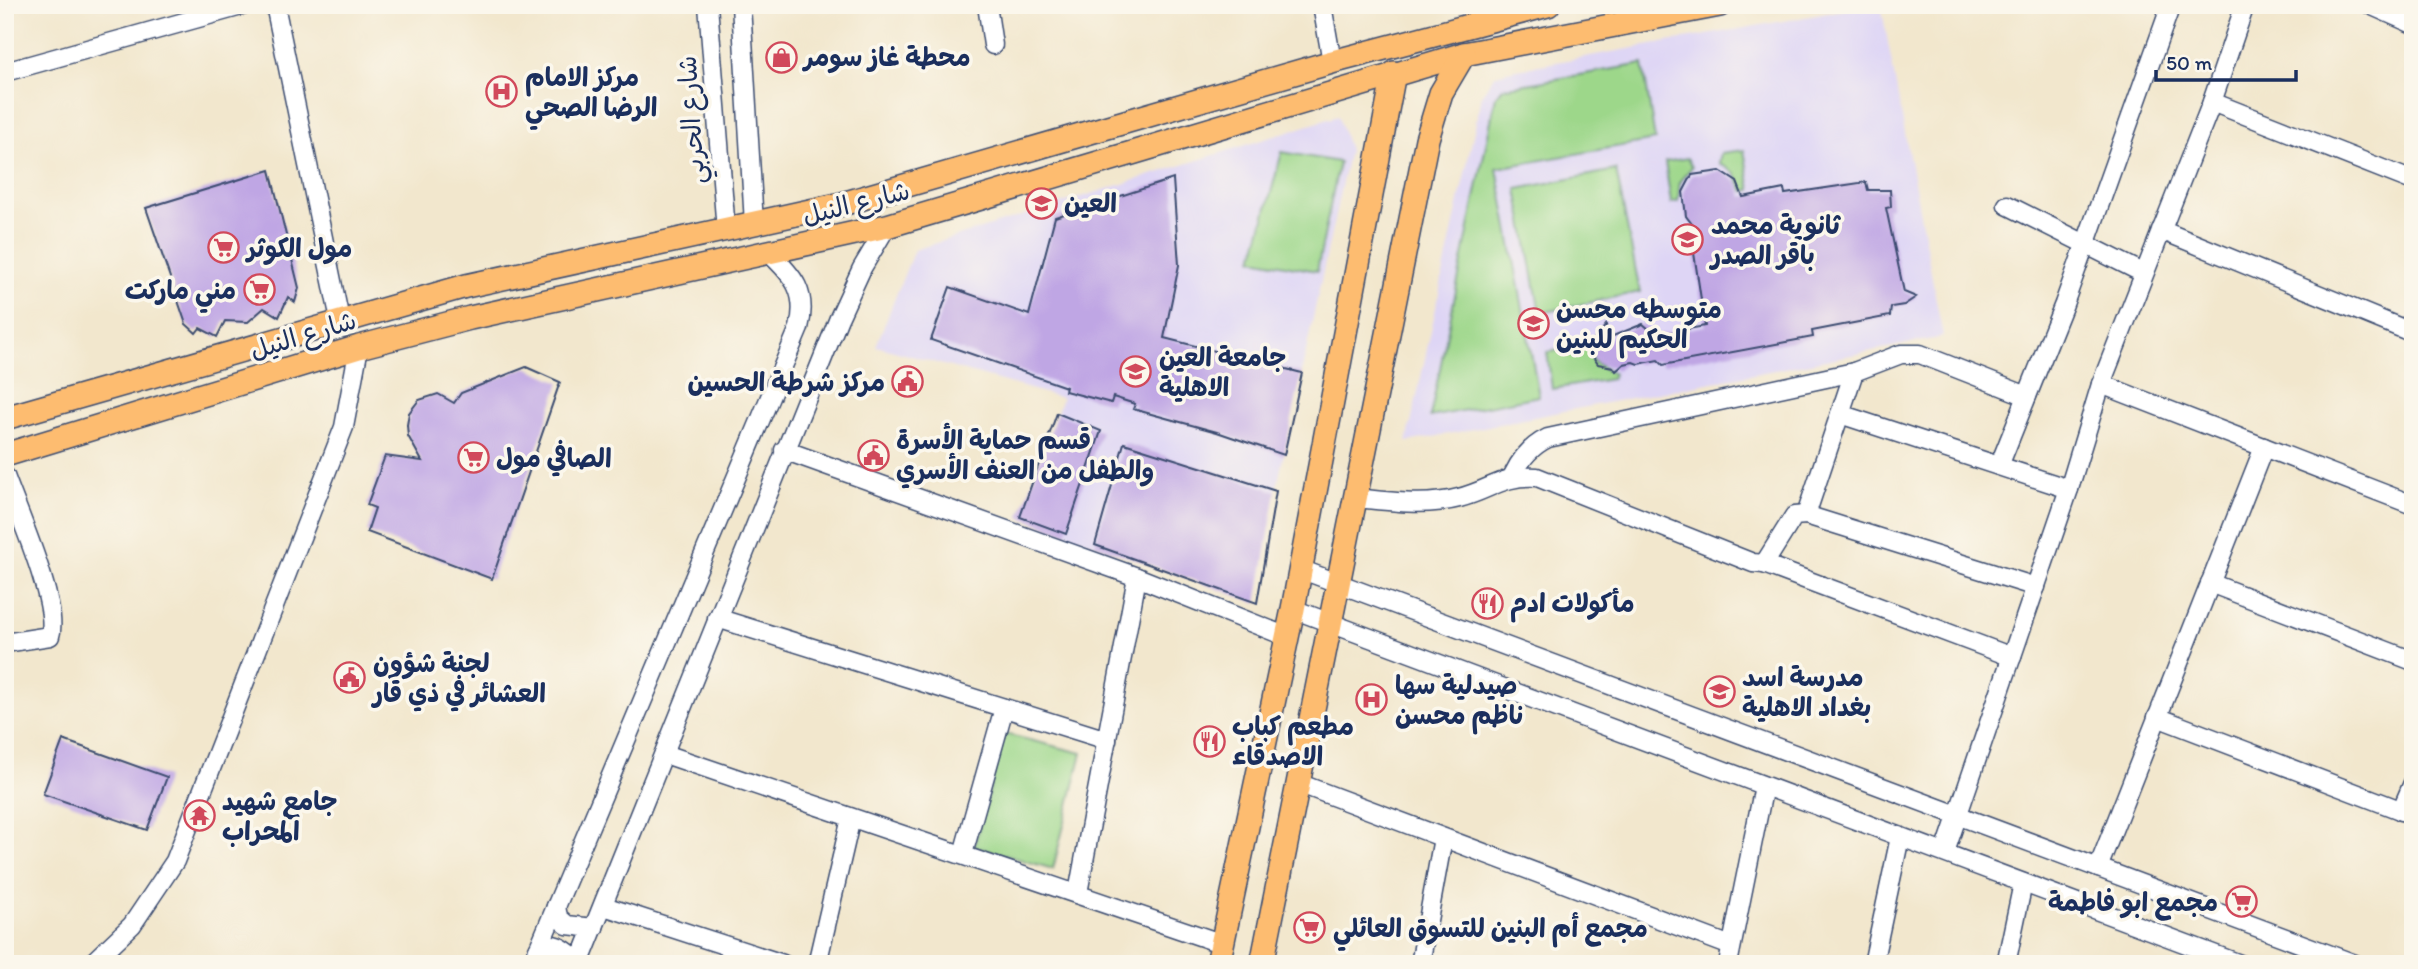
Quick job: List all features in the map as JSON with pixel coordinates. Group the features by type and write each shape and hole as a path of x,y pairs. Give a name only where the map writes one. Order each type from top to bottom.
{"main road":[{"path":"5,418 466,286 754,224 1057,144 1332,62 1548,5"},
{"name":"شارع النيل","path":"5,455 359,347 470,318 887,226 1464,54 1720,5"},
{"path":"1262,964 1433,116 1441,93 1464,54"},
{"path":"1220,954 1285,636 1293,609 1394,73"},
{"path":"466,286 470,318"}],"street":[{"path":"5,72 244,5"},
{"path":"275,5 340,320"},
{"name":"شارع الحربي","path":"708,5 726,230"},
{"path":"741,5 754,224"},
{"path":"987,5 993,45"},
{"path":"1322,5 1332,62"},
{"path":"1998,466 2083,246 2171,5"},
{"path":"1945,852 2069,489 2101,384 2212,102 2245,5"},
{"path":"2370,5 2411,19"},
{"path":"2212,102 2413,181"},
{"path":"723,192 738,200 752,190"},
{"path":"2007,205 2083,246 2143,273"},
{"path":"535,957 545,944 557,945 580,963 784,450 850,293 887,226"},
{"path":"2161,230 2413,333"},
{"path":"535,957 799,328 803,299 798,284 769,253"},
{"path":"97,963 132,925 175,860 344,427 359,347"},
{"path":"1513,475 1521,459 1537,443 1548,438 1854,372 1901,354 1920,354 2026,396"},
{"path":"1806,515 1854,372"},
{"path":"2101,384 2413,505"},
{"path":"1840,414 2069,489"},
{"path":"2098,868 2264,447"},
{"path":"784,450 1137,576 1285,636"},
{"path":"1355,498 1415,503 1458,499 1513,475 1537,477 1753,564 1764,564 2012,657"},
{"path":"5,476 46,590 53,626 50,636 5,643"},
{"path":"1764,564 1794,516 1806,515 2036,587"},
{"path":"1300,569 2355,964"},
{"path":"1078,893 1137,576"},
{"path":"2210,583 2413,661"},
{"path":"1293,609 2240,964"},
{"path":"718,618 1107,740"},
{"path":"963,854 1004,708"},
{"path":"2157,717 2407,813 2413,783"},
{"path":"665,754 1078,893 1220,954"},
{"path":"1298,783 1443,838 1729,955 1763,786"},
{"path":"817,964 851,818"},
{"path":"1873,964 1900,837"},
{"path":"1420,964 1443,838"},
{"path":"2006,964 2023,883"},
{"path":"556,906 562,922 594,928"},
{"path":"604,906 747,958 783,964"}],"shaded area":[{"name":"ثانوية محمد باقر الصدر","path":"1881,5 1943,337 1407,442 1482,94 1494,76 1507,71"},
{"name":"جامعة العين الاهلية","path":"1338,116 1349,150 1276,491 1257,603 1020,517 1062,398 876,346 914,250"}],"green space":[{"path":"1643,64 1655,140 1497,168 1539,396 1430,417 1496,96 1503,88"},
{"path":"1744,150 1751,190 1744,191 1735,173 1719,163 1721,153"},
{"path":"1282,152 1339,162 1317,271 1253,259"},
{"path":"1687,158 1692,167 1680,181 1678,201 1671,203 1665,162"},
{"path":"1616,170 1640,292 1540,313 1517,189"},
{"path":"1586,346 1594,362 1613,374 1612,379 1552,389 1547,352"},
{"path":"1005,734 1082,753 1053,869 974,846"}],"building":[{"name":"مول الكوثر","path":"270,170 299,288 295,302 288,297 279,317 264,308 248,322 225,321 217,337 200,328 196,333 186,324 146,208"},
{"path":"1720,171 1737,182 1743,197 1784,189 1785,194 1866,182 1868,190 1890,190 1891,207 1886,208 1904,292 1916,297 1904,305 1891,307 1890,316 1812,331 1813,337 1663,365 1658,360 1638,364 1633,362 1624,364 1616,371 1613,367 1598,364 1593,357 1593,341 1606,325 1608,338 1643,324 1656,335 1705,326 1693,246 1685,235 1695,228 1686,216 1683,192 1692,175"},
{"path":"1173,179 1179,265 1164,338 1302,373 1284,455 1217,432 1133,409 1135,404 1113,397 1111,403 1065,391 1066,387 931,340 950,287 1029,315 1055,217"},
{"path":"526,367 560,382 492,579 367,532 375,508 367,505 385,456 422,461 408,436 407,425 409,413 419,400 438,394 454,403 461,393"},
{"path":"1057,413 1101,431 1066,534 1020,517"},
{"path":"1124,443 1276,491 1257,603 1095,545"},
{"path":"63,740 167,777 147,830 43,794"}],"place":[{"name":"محطة غاز سومر","path":"781,57"},
{"name":"مركز الامام الرضا الصحي","path":"502,92"},
{"name":"العين","path":"1041,203"},
{"name":"ثانوية محمد باقر الصدر","path":"1688,240"},
{"name":"مول الكوثر","path":"224,248"},
{"name":"مني ماركت","path":"259,290"},
{"name":"متوسطه محسن الحكيم للبنين","path":"1533,324"},
{"name":"جامعة العين الاهلية","path":"1136,372"},
{"name":"مركز شرطة الحسين","path":"908,382"},
{"name":"قسم حماية الأسرة والطفل من العنف الأسري","path":"873,455"},
{"name":"الصافي مول","path":"473,458"},
{"name":"مأكولات ادم","path":"1487,603"},
{"name":"لجنة شؤون العشائر في ذي قار","path":"350,678"},
{"name":"مدرسة اسد بغداد الاهلية","path":"1719,692"},
{"name":"صيدلية سها ناظم محسن","path":"1372,700"},
{"name":"مطعم كباب الاصدقاء","path":"1209,741"},
{"name":"جامع شهيد المحراب","path":"199,816"},
{"name":"مجمع ابو فاطمة","path":"2241,902"},
{"name":"مجمع أم البنين للتسوق العائلي","path":"1310,928"}]}
